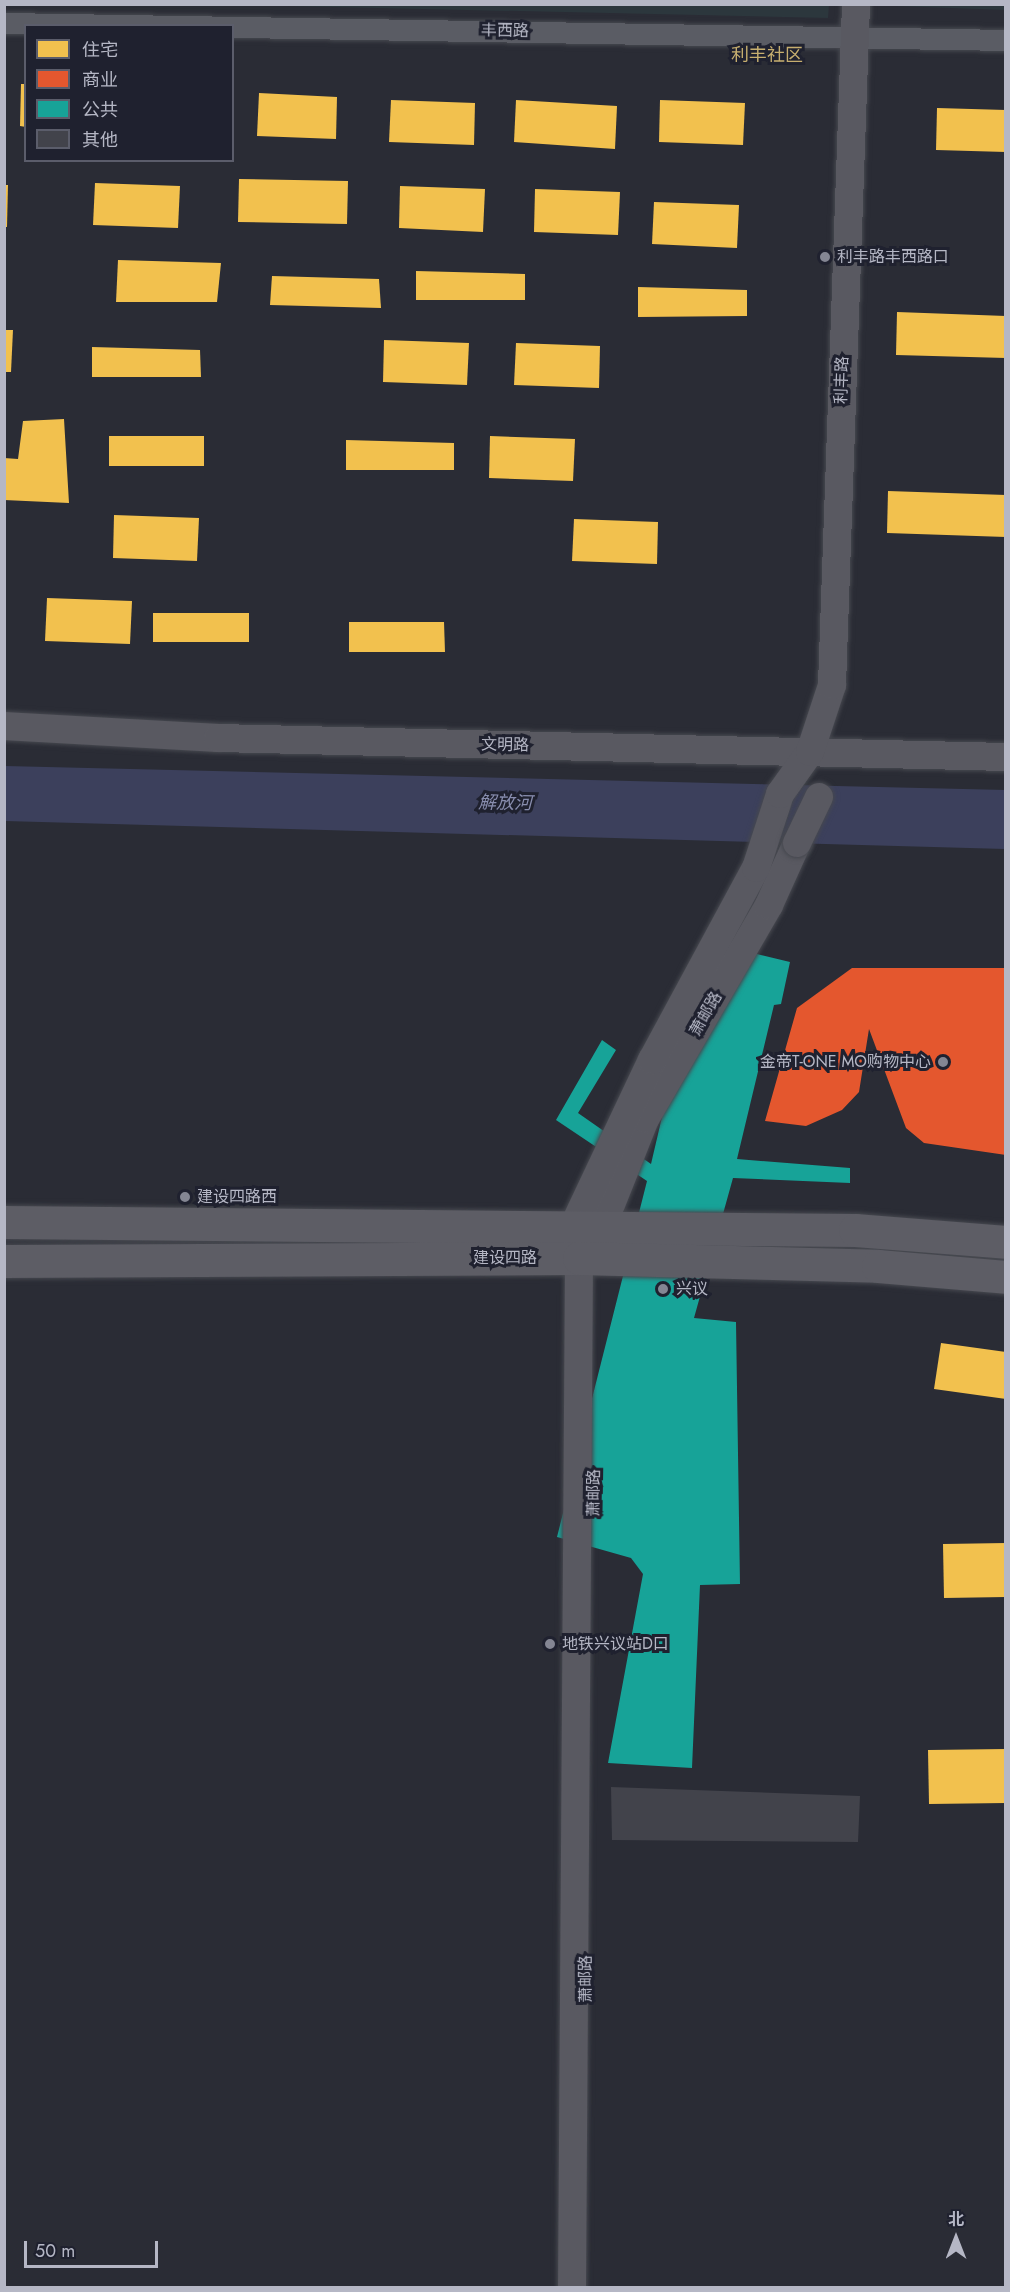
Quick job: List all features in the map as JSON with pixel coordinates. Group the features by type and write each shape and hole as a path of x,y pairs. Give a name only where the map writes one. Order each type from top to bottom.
{"main road":[{"name":"建设四路","path":"4,1222 588,1242 1005,1277"},
{"name":"建设四路","path":"4,1262 588,1242 855,1230 1005,1242"}],"street":[{"name":"利丰路","path":"810,752 832,686 856,4"},
{"name":"丰西路","path":"4,23 57,24"},
{"name":"丰西路","path":"234,27 1005,40"},
{"name":"文明路","path":"4,726 218,738 1005,757"},
{"path":"588,1242 765,842 780,794 810,752"},
{"name":"萧邮路","path":"572,2288 576,1648 588,1242 645,1119 769,905 819,797 810,752"},
{"name":"萧邮路","path":"587,2288 588,1242"}],"shaded area":[{"path":"896,4 1005,4 1005,10 896,6"},
{"path":"246,5 829,5 828,18"}],"water":[{"name":"解放河","path":"5,766 1006,790 1005,849 5,821"}],"building: 住宅":[{"path":"21,84 24,84 24,127 20,126"},
{"path":"259,93 337,97 336,139 257,136"},
{"path":"391,100 475,103 474,145 389,142"},
{"path":"516,100 617,106 615,149 514,142"},
{"path":"660,100 745,103 743,145 659,142"},
{"path":"937,108 1006,110 1006,152 936,150"},
{"path":"239,179 348,181 347,224 238,222"},
{"path":"95,183 180,186 178,228 93,225"},
{"path":"5,185 8,185 7,227 5,227"},
{"path":"400,186 485,189 483,232 399,228"},
{"path":"535,189 620,192 618,235 534,232"},
{"path":"654,202 739,205 737,248 652,244"},
{"path":"118,260 221,263 217,302 116,302"},
{"path":"416,271 525,274 525,300 416,300"},
{"path":"272,276 379,279 381,308 270,305"},
{"path":"638,287 747,290 747,316 638,317"},
{"path":"897,312 1006,316 1006,358 896,355"},
{"path":"4,330 13,330 11,372 4,372"},
{"path":"384,340 469,343 467,385 383,382"},
{"path":"516,343 600,346 599,388 514,385"},
{"path":"92,347 200,350 201,377 92,377"},
{"path":"64,419 69,503 4,500 4,458 18,459 23,421"},
{"path":"109,436 204,436 204,466 109,466"},
{"path":"490,436 575,439 573,481 489,478"},
{"path":"346,440 454,443 454,470 346,470"},
{"path":"888,491 1006,495 1006,537 887,533"},
{"path":"114,515 199,518 197,561 113,558"},
{"path":"574,519 658,522 657,564 572,561"},
{"path":"47,598 132,601 130,644 45,641"},
{"path":"153,613 249,613 249,642 153,642"},
{"path":"349,622 444,622 445,652 349,652"},
{"path":"941,1343 1006,1352 1006,1399 934,1389"},
{"path":"1006,1543 1006,1597 944,1598 943,1544"},
{"path":"1006,1749 1006,1803 929,1804 928,1750"}],"building: 商业":[{"name":"金帝T-ONE MO购物中心","path":"852,968 1006,968 1006,1155 924,1143 906,1128 869,1029 859,1092 842,1110 806,1126 765,1121 797,1008"}],"building: 公共":[{"name":"兴议","path":"703,941 790,962 781,1004 774,1005 737,1159 850,1168 850,1183 733,1178 694,1318 736,1322 740,1584 700,1585 692,1768 608,1763 643,1574 631,1558 557,1537 647,1181 556,1120 602,1040 616,1050 578,1113 651,1164"}],"building: 其他":[{"path":"611,1787 860,1796 858,1842 612,1840"}],"place":[{"name":"利丰路丰西路口","path":"825,257"},
{"name":"金帝T-ONE MO购物中心","path":"943,1062"},
{"name":"建设四路西","path":"185,1197"},
{"name":"兴议","path":"663,1289"},
{"name":"地铁兴议站D口","path":"550,1644"}],"district":[{"name":"利丰社区","path":"767,55"}]}
